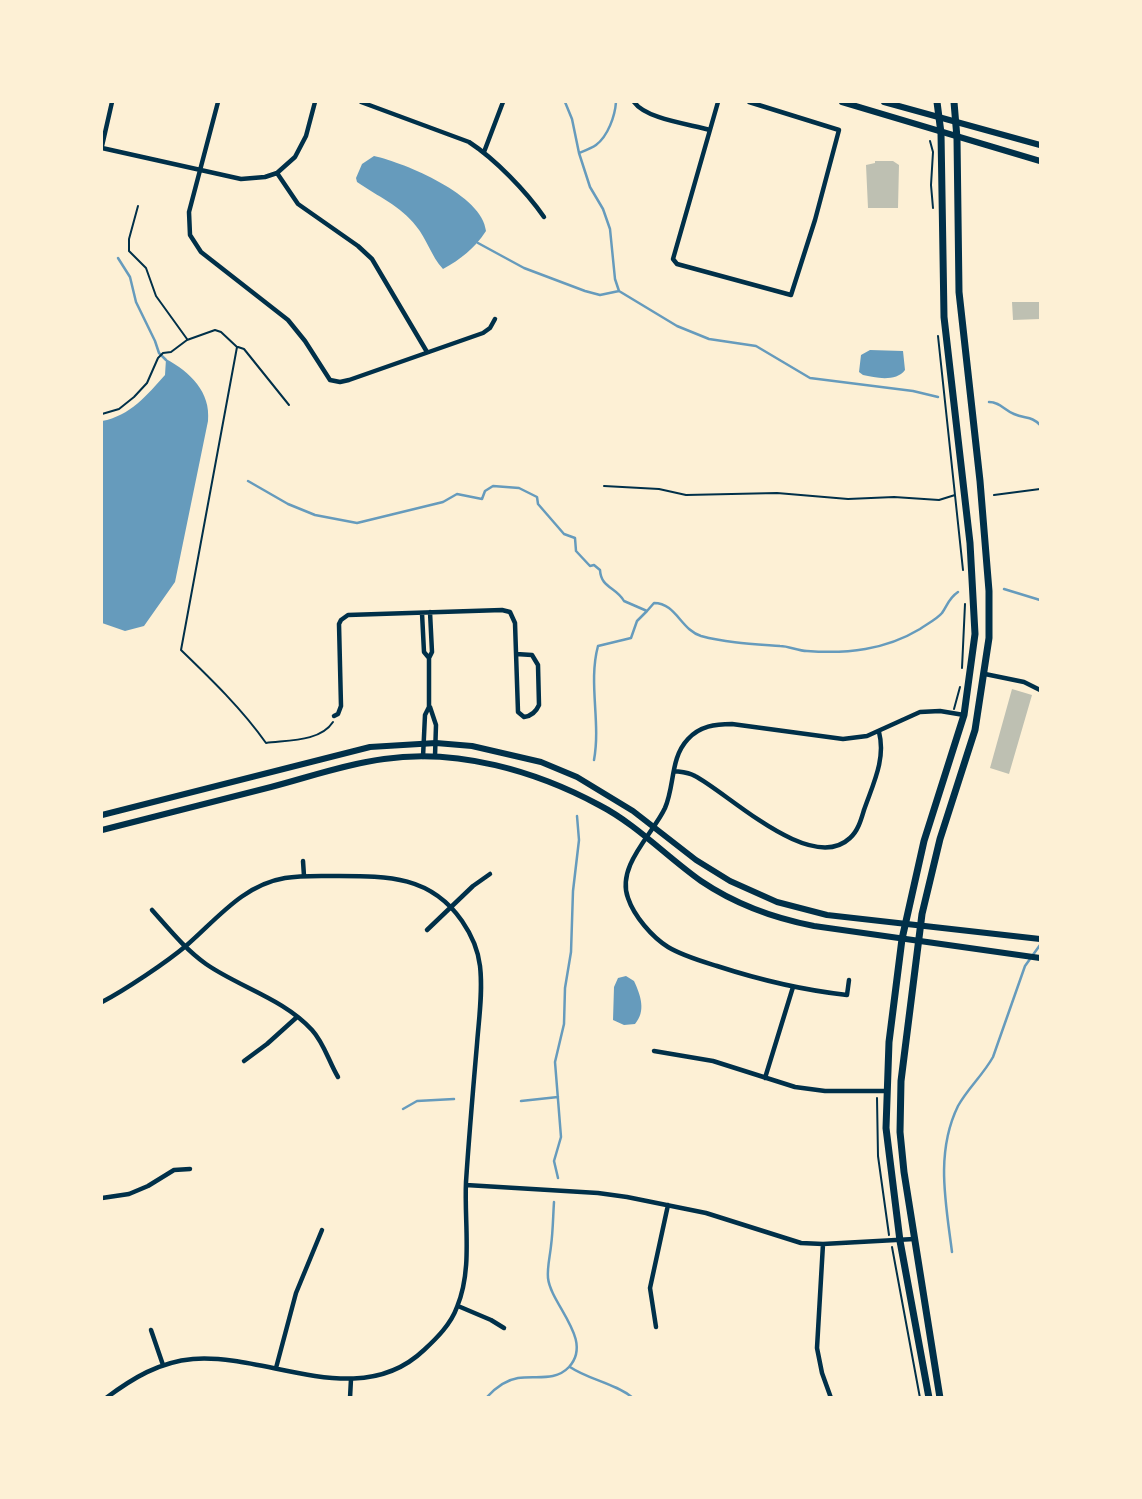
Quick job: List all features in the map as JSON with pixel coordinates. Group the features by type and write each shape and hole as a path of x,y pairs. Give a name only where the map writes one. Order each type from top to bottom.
{"main road":[{"path":"842,102 1041,162"},
{"path":"884,102 1041,145"},
{"path":"929,1398 900,1241 886,1128 886,1091 889,1042 902,939 924,841 964,715 973,657 974,600 944,317 941,133 937,102"},
{"path":"940,1398 900,1132 901,1081 920,927 940,839 975,730 989,638 989,591 980,481 959,292 954,102"},
{"path":"102,815 378,746 436,743 495,750 551,766 594,786 654,826 696,860 730,881 777,902 827,915 1041,939"},
{"path":"102,830 355,764 387,758 435,757 485,764 538,778 601,806 701,880 749,907 796,923 1041,958"}],"street":[{"path":"112,102 102,147 250,180 276,173 295,157 302,146 316,102"},
{"path":"218,102 188,218 190,235 201,252 288,320 330,380 340,382 483,333 491,328 495,319"},
{"path":"361,102 461,138 484,152 544,217"},
{"path":"484,152 503,102"},
{"path":"634,102 650,114 710,130"},
{"path":"718,102 673,259 677,264 791,295 839,130 749,102"},
{"path":"276,173 298,204 372,259 427,352"},
{"path":"334,716 338,714 341,706 339,624 344,617 430,612 510,612 515,618 516,654 518,712 528,717 533,715 539,705 538,665 532,655 516,654"},
{"path":"423,757 425,715 429,706 429,658 432,652 430,612"},
{"path":"422,613 425,652 429,658"},
{"path":"985,674 1024,682 1041,690"},
{"path":"429,706 435,718 435,757"},
{"path":"849,980 847,995 793,987 689,957 657,939 632,907 626,891 634,856 667,801 676,759 686,741 702,729 719,724 843,739 879,732 920,712 940,711 964,715"},
{"path":"674,771 694,775 756,820 780,832 822,847 837,846 854,834 864,811 882,757 879,732"},
{"path":"303,860 304,876"},
{"path":"427,930 472,886 490,874"},
{"path":"102,1002 185,947 235,901 252,890 284,878 304,876 394,877 423,887 450,906 470,935 480,967 466,1185 465,1266 458,1306 445,1328 423,1352 408,1363 378,1376 351,1380 215,1359 193,1359 163,1365 129,1381 106,1398"},
{"path":"152,910 185,947 217,971 297,1017 316,1035 338,1077"},
{"path":"765,1078 793,987"},
{"path":"244,1060 297,1017"},
{"path":"654,1051 713,1061 810,1090 886,1091"},
{"path":"102,1198 129,1194 174,1170 190,1169"},
{"path":"466,1185 598,1193 706,1213 788,1240 822,1244 914,1239"},
{"path":"656,1326 650,1288 668,1205"},
{"path":"276,1368 291,1310 322,1230"},
{"path":"822,1244 817,1348 821,1373 831,1398"},
{"path":"458,1306 504,1328"},
{"path":"151,1330 163,1365"},
{"path":"350,1398 351,1380"}],"path":[{"path":"930,141 933,152 933,208"},
{"path":"138,206 129,251 146,268 156,296 187,340"},
{"path":"102,414 119,409 134,397 147,383 158,358 163,354 171,352 187,340 215,330 237,347 244,349 289,405"},
{"path":"938,332 964,574"},
{"path":"237,347 181,650 256,729 265,743 318,734 328,729 334,716"},
{"path":"604,486 659,489 686,495 777,493 848,499 894,497 939,500 956,494"},
{"path":"994,495 1041,489"},
{"path":"961,677 966,629 965,601"},
{"path":"956,703 960,686"},
{"path":"877,1100 878,1156 888,1228"},
{"path":"893,1254 920,1398"}],"water":[{"path":"374,156 422,173 472,205 482,218 486,231 477,243 443,269 410,219 357,182 362,164"},
{"path":"870,350 903,351 905,370 891,378 863,375 859,372 861,355"},
{"path":"166,359 183,370 197,384 206,401 208,421 175,582 144,626 125,631 102,623 102,421 121,415 145,397 165,375"},
{"path":"626,976 634,981 641,1009 635,1024 624,1025 613,1020 614,987 618,978"}],"building":[{"path":"875,161 893,161 899,165 898,208 868,208 866,165"},
{"path":"1012,302 1040,302 1040,319 1013,320"},
{"path":"1012,689 1032,695 1009,774 990,768"}],"waterway":[{"path":"565,102 590,187 603,209 610,229 615,279 619,291 677,326 709,339 756,346 810,378 913,391 938,397"},
{"path":"579,153 594,146 604,136 616,102"},
{"path":"478,243 524,268 585,291 600,295 619,291"},
{"path":"118,258 130,277 136,302 159,353 166,360"},
{"path":"989,402 1040,425"},
{"path":"248,481 288,504 315,515 357,523 443,502 457,494 482,499 485,491 493,486 519,488 537,497 538,504 564,534 575,538 576,551 590,566 594,565 600,570 606,584 624,601 647,611 654,603 662,604 694,633 740,643 837,652 879,646 920,629 940,615 958,592"},
{"path":"1004,589 1040,600"},
{"path":"594,760 594,674 598,646 631,638 637,621 647,611"},
{"path":"558,1178 554,1161 561,1137 555,1062 564,1024 565,988 571,952 573,891 579,840 577,816"},
{"path":"952,1252 944,1179 944,1160 951,1124 962,1099 993,1057 1025,966 1040,945"},
{"path":"521,1101 558,1097"},
{"path":"403,1109 417,1101 454,1099"},
{"path":"486,1398 500,1385 513,1379 558,1375 569,1367 575,1357 577,1346 574,1334 548,1278 554,1202"},
{"path":"570,1367 633,1398"}]}
